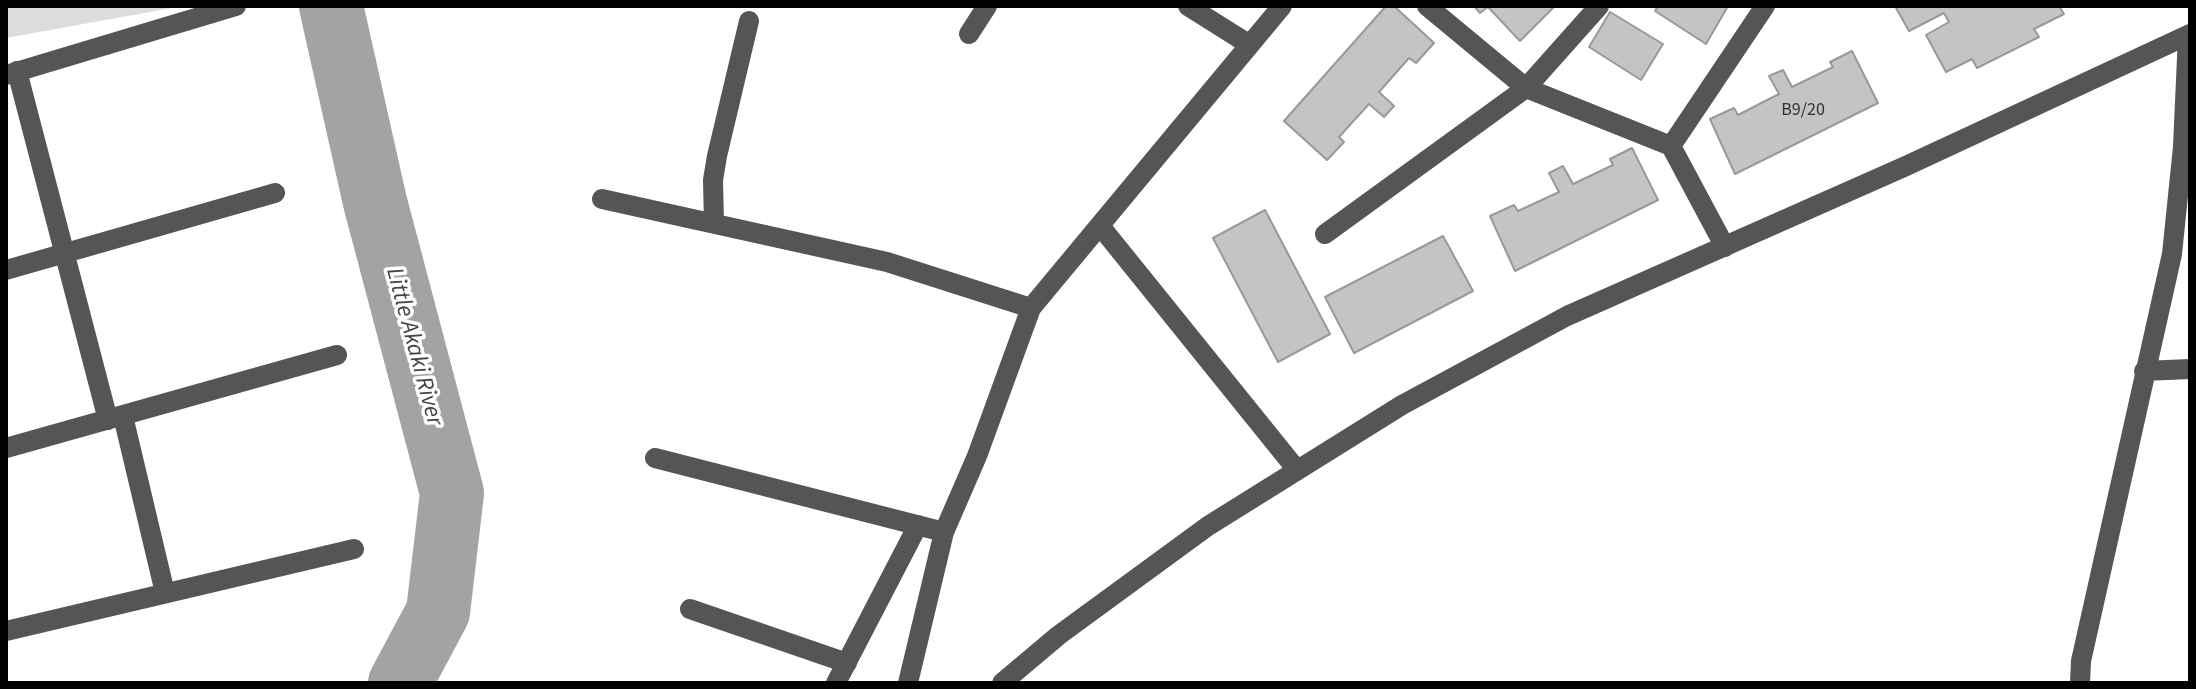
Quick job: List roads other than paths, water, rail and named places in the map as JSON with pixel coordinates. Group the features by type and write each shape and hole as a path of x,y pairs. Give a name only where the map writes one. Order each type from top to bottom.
{"street":[{"path":"165,593 12,73 236,6"},
{"path":"969,34 987,6"},
{"path":"1188,6 1250,45"},
{"path":"908,683 944,532 977,456 1031,308 1282,6"},
{"path":"1427,6 1526,88 1671,146 1725,247"},
{"path":"1325,234 1526,88 1599,6"},
{"path":"1671,146 1765,6"},
{"path":"714,223 713,180 717,156 749,21"},
{"path":"1002,683 1059,635 1208,526 1402,405 1567,316 2189,34 2181,256 2144,371 2081,661 2080,683"},
{"path":"6,270 275,193"},
{"path":"602,199 887,262 1031,308"},
{"path":"1101,227 1297,470"},
{"path":"6,448 337,355"},
{"path":"2144,371 2190,369"},
{"path":"655,458 944,532"},
{"path":"836,683 918,525"},
{"path":"6,631 354,549"},
{"path":"690,609 847,663"}],"waterway":[{"name":"Little Akaki River","path":"331,6 375,202 452,493 438,612 400,683"}]}
